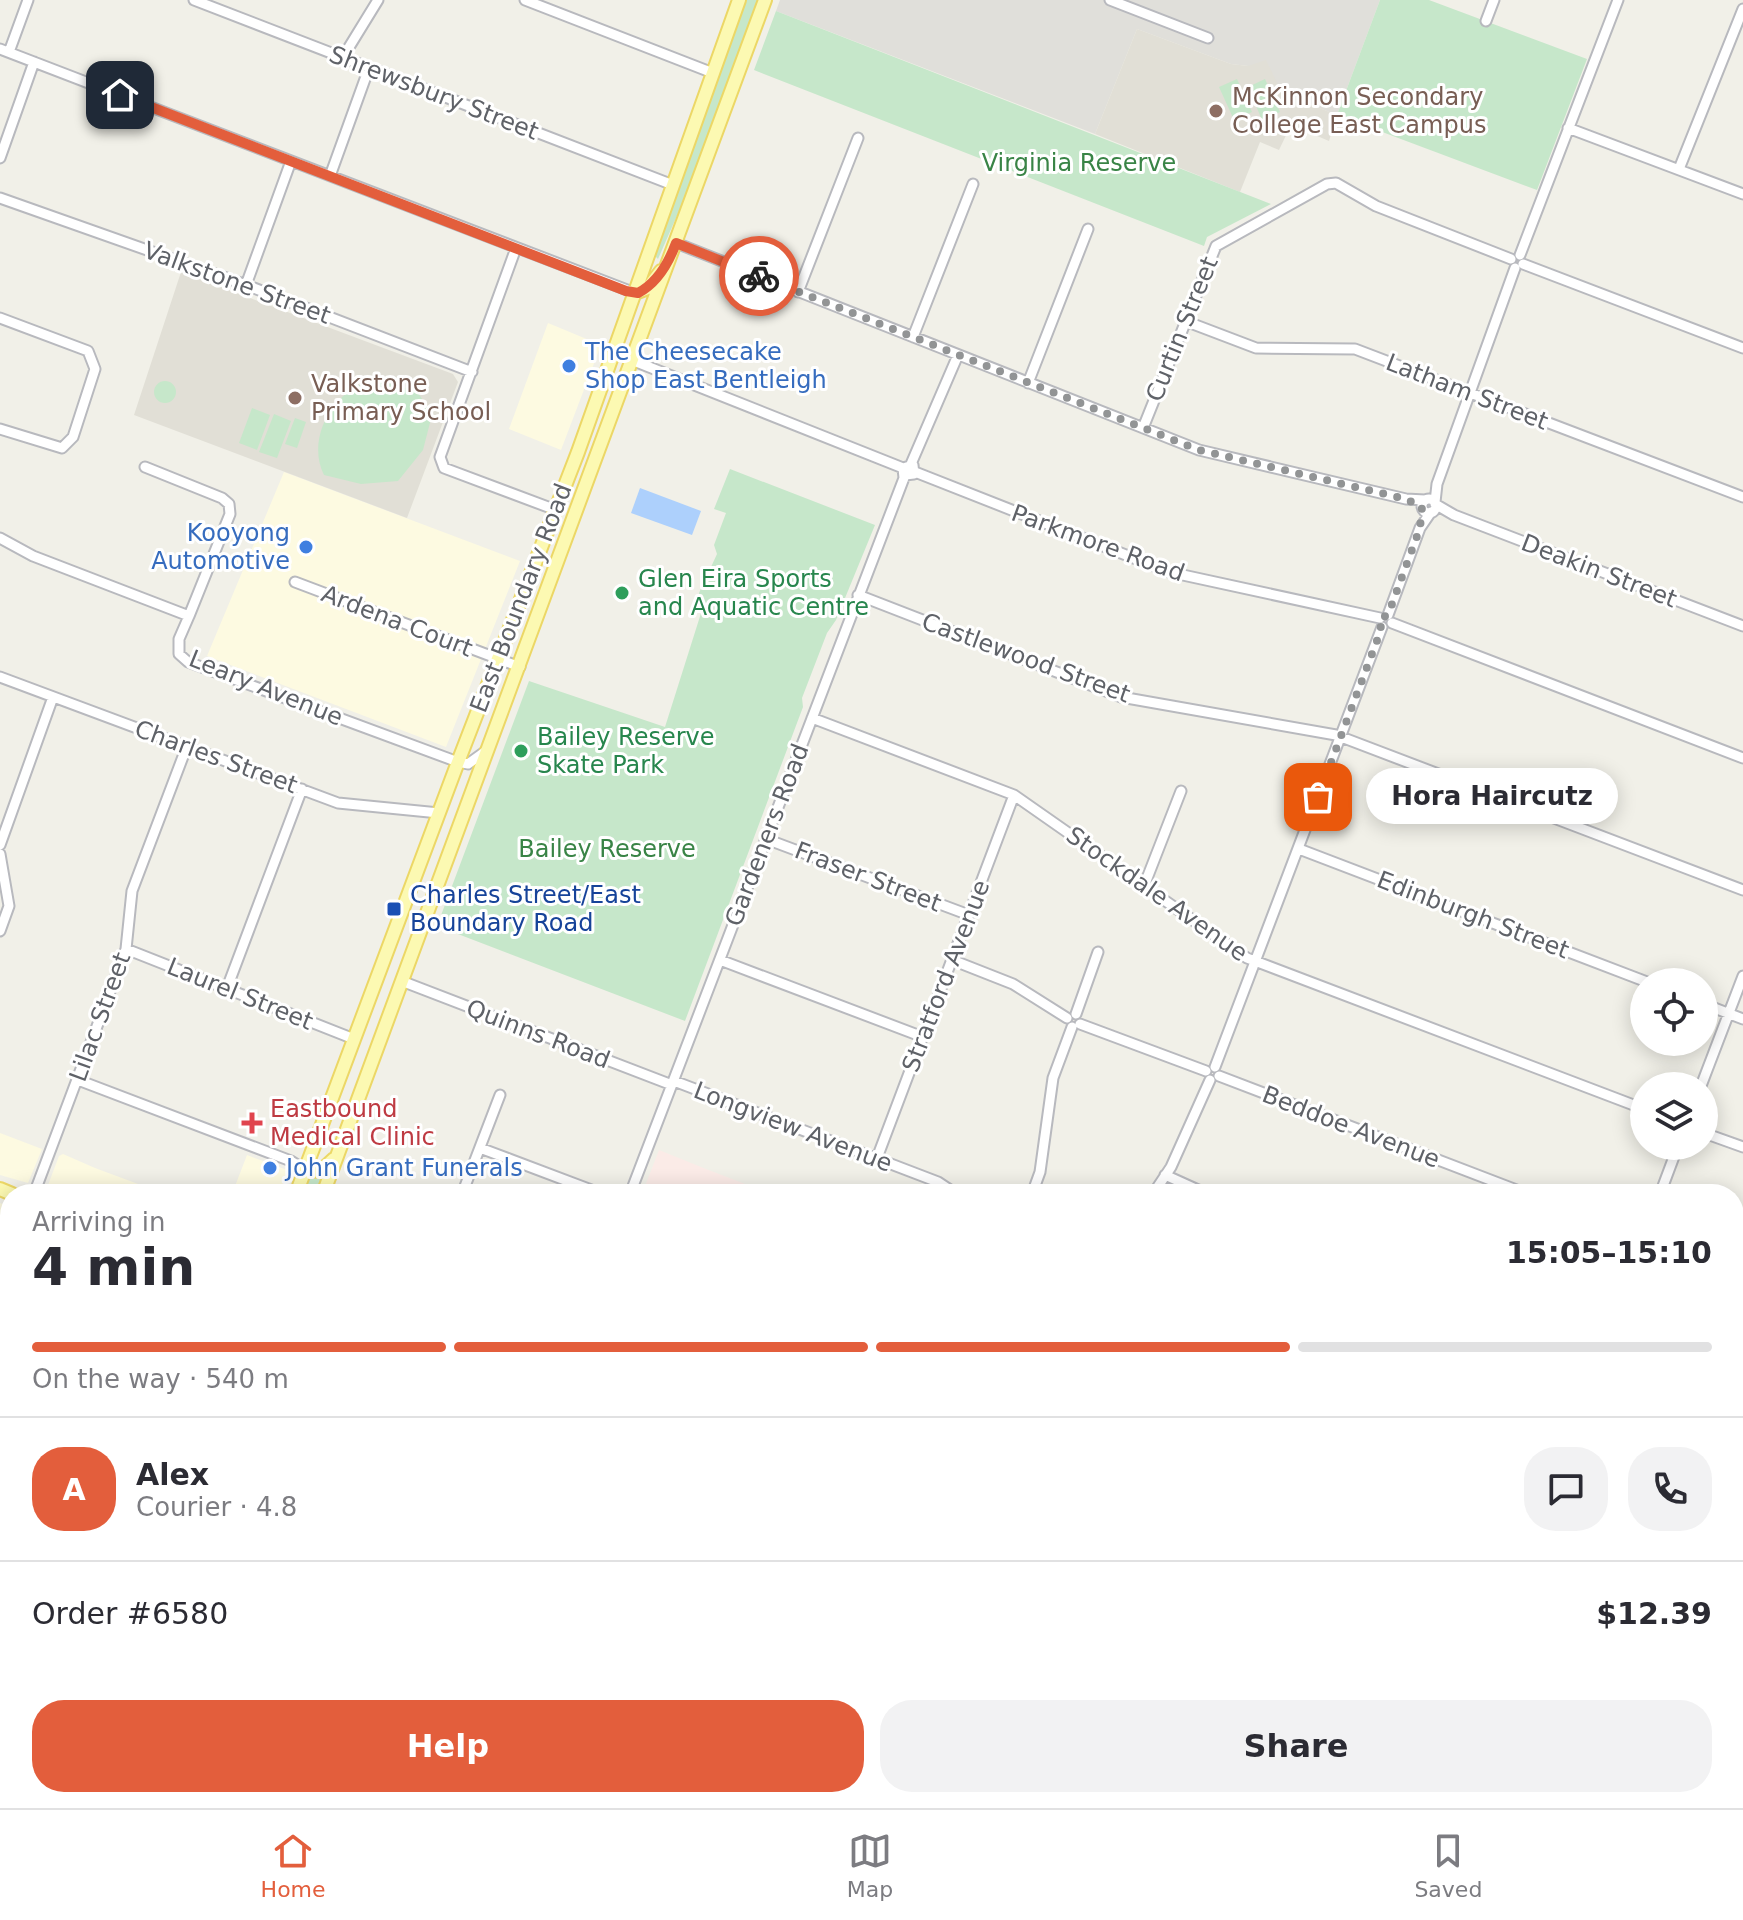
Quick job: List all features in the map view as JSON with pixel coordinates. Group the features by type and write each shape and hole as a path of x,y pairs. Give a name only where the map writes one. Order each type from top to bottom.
{"main road":[{"name":"East Boundary Road","path":"300,1184 556,510 739,0"},
{"name":"East Boundary Road","path":"326,1184 404,982 765,0"},
{"path":"635,293 648,288 669,263 647,259"},
{"path":"305,1170 323,1170 336,1156"}],"street":[{"path":"28,0 4,50 635,293"},
{"name":"Shrewsbury Street","path":"194,0 673,185"},
{"path":"343,57 378,0"},
{"path":"525,0 713,73"},
{"path":"1110,0 1208,38"},
{"path":"1486,21 1494,0"},
{"path":"1159,1184 1212,1074 1618,0"},
{"path":"1679,169 1743,9"},
{"path":"1732,37 1743,41"},
{"path":"0,158 34,62"},
{"path":"330,176 369,68"},
{"path":"1568,128 1743,194"},
{"path":"798,292 858,138"},
{"path":"246,285 291,161"},
{"name":"Curtin Street","path":"1143,428 1212,252 1221,242 1327,184 1336,183 1357,196 1517,262"},
{"path":"913,337 973,184"},
{"name":"Valkstone Street","path":"0,198 246,285 472,372"},
{"path":"1028,383 1088,229"},
{"name":"Deakin Street","path":"676,243 1210,453 1429,506 1743,626"},
{"path":"516,248 440,457 444,468 556,510"},
{"path":"1517,262 1743,348"},
{"path":"0,318 88,351 95,369 73,437 62,448 0,429"},
{"name":"Latham Street","path":"1185,321 1256,348 1355,349 1743,497"},
{"name":"Gardeners Road","path":"634,1184 858,595 958,355"},
{"name":"Parkmore Road","path":"634,361 1169,572 1385,621 1743,758"},
{"path":"145,467 222,498 229,504 230,514 189,616"},
{"name":"Leary Avenue","path":"0,538 33,556 189,616 179,639 179,654 188,662 458,762"},
{"name":"Ardena Court","path":"295,582 520,667"},
{"name":"Castlewood Street","path":"858,595 1118,696 1341,737 1743,890"},
{"name":"Charles Street","path":"0,677 338,803 439,813"},
{"path":"0,845 53,697"},
{"name":"Stockdale Avenue","path":"812,718 1014,795 1255,962 1630,1104"},
{"name":"Lilac Street","path":"38,1184 126,949 132,891 187,746"},
{"path":"458,762 468,764 489,749"},
{"path":"227,988 302,789"},
{"path":"1144,886 1181,791"},
{"name":"Stratford Avenue","path":"877,1158 1014,795"},
{"name":"Fraser Street","path":"766,839 969,915"},
{"name":"Edinburgh Street","path":"1299,849 1630,976"},
{"path":"0,854 5,905 0,931"},
{"name":"Laurel Street","path":"126,949 354,1039"},
{"path":"1036,1184 1053,1078 1098,952"},
{"path":"720,960 923,1037"},
{"name":"Beddoe Avenue","path":"952,960 1013,984 1074,1021 1501,1184"},
{"path":"1706,1072 1743,976"},
{"name":"Quinns Road","path":"404,982 673,1083"},
{"path":"1718,1009 1743,1019"},
{"path":"78,1080 291,1161 305,1170"},
{"name":"Longview Avenue","path":"673,1083 941,1184"},
{"path":"466,1184 500,1095"},
{"path":"1718,1138 1743,1147"},
{"path":"480,1148 575,1184"},
{"path":"291,1161 312,1153"},
{"path":"1664,1184 1673,1160"},
{"path":"1165,1175 1185,1184"}],"shaded area":[{"path":"780,0 1380,0 1337,115 1281,93 1248,66 1231,64 1137,29 1095,134 776,11"},
{"name":"McKinnon Secondary College East Campus","path":"1137,29 1231,64 1248,66 1266,60 1282,93 1337,115 1329,141 1291,125 1279,150 1260,142 1240,192 1095,134"},
{"name":"Valkstone Primary School","path":"181,272 453,374 458,382 407,518 134,415"},
{"path":"548,323 601,345 561,450 509,429"},
{"path":"284,472 520,561 446,747 207,656"},
{"path":"0,1133 42,1149 28,1183 0,1175"},
{"path":"659,1150 745,1184 646,1184"},
{"path":"63,1154 138,1184 48,1184 59,1156"},
{"path":"247,1155 287,1170 284,1184 236,1184"}],"green space":[{"path":"747,0 760,0 697,170 658,259 654,255 733,30"},
{"path":"1380,0 1429,0 1587,59 1537,190 1337,115"},
{"name":"Virginia Reserve","path":"776,11 1271,204 1207,237 1204,246 754,70"},
{"path":"1237,79 1252,112 1234,120 1219,87"},
{"path":"1265,79 1280,112 1262,120 1248,87"},
{"path":"377,380 417,391 432,415 423,450 398,481 361,484 324,475 318,445 328,416 348,392"},
{"path":"165,381 173,384 176,392 173,400 165,403 157,400 154,392 157,384"},
{"path":"252,408 270,415 257,450 239,443"},
{"path":"274,414 291,421 277,458 259,452"},
{"path":"295,418 306,422 297,448 285,444"},
{"name":"Bailey Reserve","path":"730,469 875,525 802,698 803,707 685,1021 437,926 529,681 665,727 702,610 699,593 717,554 714,545 726,513 714,509"},
{"path":"309,1175 323,1176 320,1184 305,1184"}],"water":[{"path":"640,488 701,511 692,535 631,513"}],"way so far":[{"path":"759,276 1199,450 1406,499 1422,507 1420,528 1388,615 1380,618 1381,630 1318,797"}],"place":[{"name":"McKinnon Secondary College East Campus","path":"1216,111"},
{"name":"The Cheesecake Shop East Bentleigh","path":"569,366"},
{"name":"Valkstone Primary School","path":"295,398"},
{"name":"Kooyong Automotive","path":"306,547"},
{"name":"Glen Eira Sports and Aquatic Centre","path":"622,593"},
{"name":"Bailey Reserve Skate Park","path":"521,751"},
{"name":"Hora Haircutz","path":"1318,797"},
{"name":"Charles Street/East Boundary Road","path":"394,909"},
{"name":"Eastbound Medical Clinic","path":"252,1123"},
{"name":"John Grant Funerals","path":"270,1168"}],"route":[{"path":"120,95 626,291 638,293 648,288 669,263 676,243 759,276"}]}
